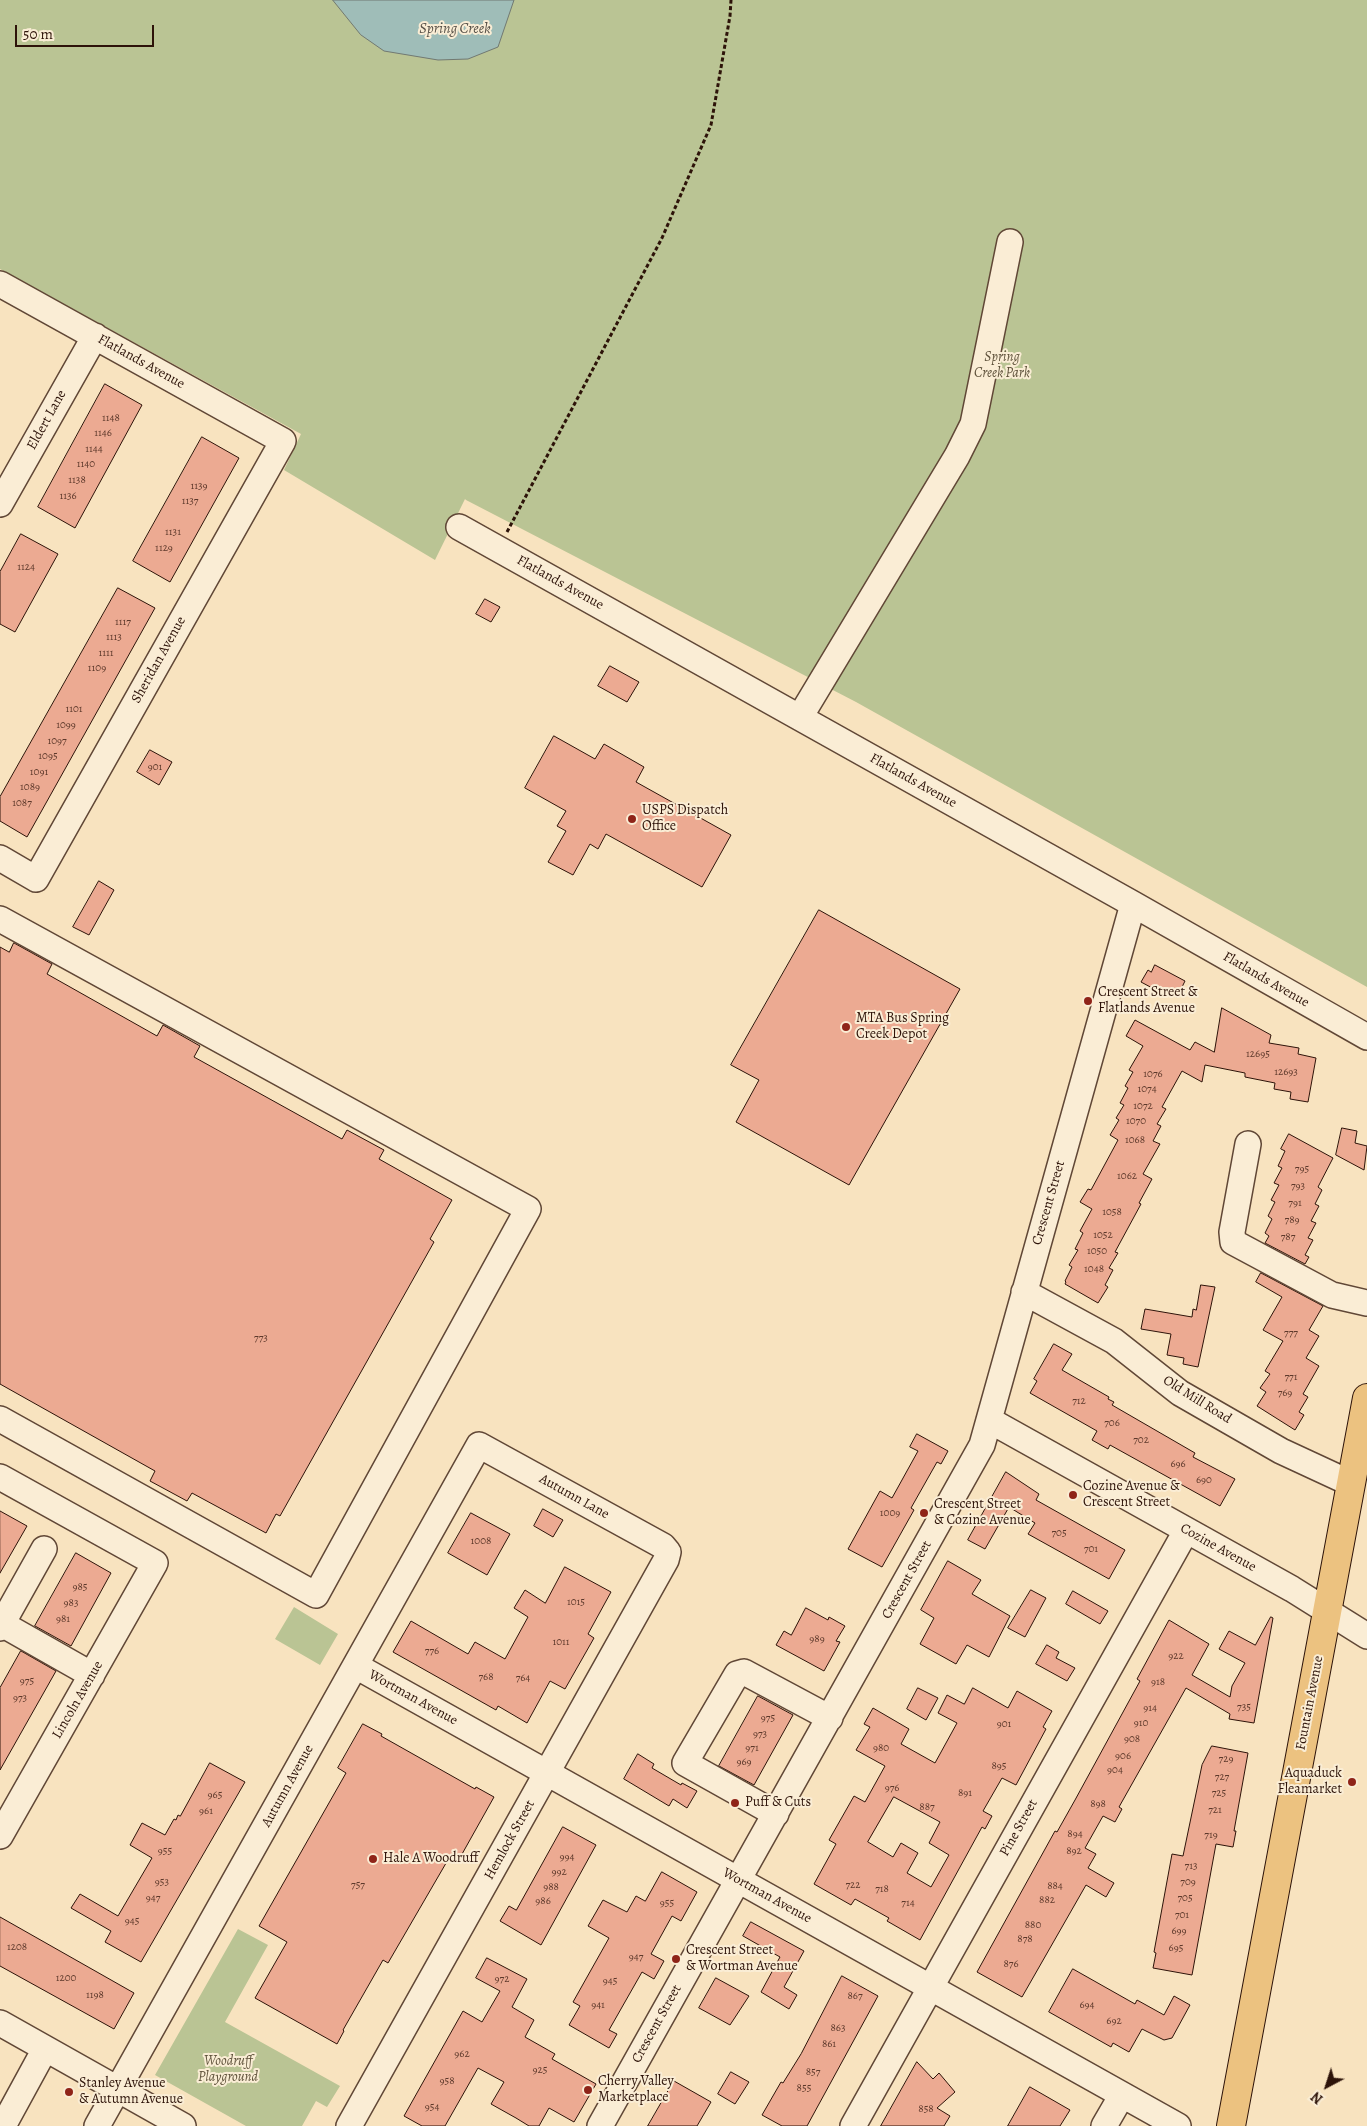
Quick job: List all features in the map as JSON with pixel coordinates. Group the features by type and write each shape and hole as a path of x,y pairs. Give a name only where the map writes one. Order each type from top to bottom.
{"main road":[{"name":"Fountain Avenue","path":"1231,2126 1367,1398"}],"street":[{"path":"800,718 957,456 973,424 1010,242"},
{"name":"Flatlands Avenue","path":"0,284 282,441"},
{"name":"Eldert Lane","path":"0,504 95,336"},
{"name":"Sheridan Avenue","path":"0,858 36,879 282,441"},
{"name":"Flatlands Avenue","path":"459,527 1367,1037"},
{"name":"Crescent Street","path":"600,2126 982,1445 1133,904"},
{"path":"0,920 528,1209 316,1595 0,1419"},
{"path":"1248,1144 1232,1232 1233,1242 1332,1294 1367,1303"},
{"name":"Old Mill Road","path":"1024,1292 1114,1341 1180,1393 1281,1451 1350,1483"},
{"name":"Cozine Avenue","path":"989,1420 1292,1589 1367,1636"},
{"name":"Autumn Lane","path":"478,1445 662,1546 668,1552"},
{"name":"Autumn Avenue","path":"97,2126 478,1445"},
{"name":"Lincoln Avenue","path":"0,1477 155,1563 0,1836"},
{"name":"Pine Street","path":"853,2126 1186,1530"},
{"path":"44,1549 1,1626 92,1675"},
{"name":"Hemlock Street","path":"349,2126 666,1560 668,1552"},
{"name":"Wortman Avenue","path":"356,1666 1178,2126"},
{"path":"776,1814 685,1763 737,1674 744,1672 830,1718"},
{"path":"0,2023 183,2126"},
{"path":"3,2126 45,2048"},
{"path":"1104,2126 1122,2095"}],"path":[{"path":"498,549 662,238 711,125 730,16 731,0"}],"green space":[{"name":"Spring Creek Park","path":"0,0 1367,0 1367,987 856,702 465,499 435,560 284,470 301,434 0,269"},
{"path":"294,1607 338,1634 320,1665 275,1639"},
{"name":"Woodruff Playground","path":"238,1929 268,1945 225,2022 340,2086 327,2107 316,2101 302,2126 246,2126 155,2075"}],"water":[{"name":"Spring Creek","path":"333,0 514,0 498,47 468,59 438,60 384,51 361,35"}],"building":[{"path":"105,384 142,405 75,528 38,507"},
{"path":"202,437 239,458 170,582 133,561"},
{"path":"21,534 58,554 15,632 0,624 0,572"},
{"path":"118,588 155,608 27,837 0,821 0,797"},
{"path":"485,599 500,607 491,622 476,614"},
{"path":"610,666 639,682 627,702 598,686"},
{"name":"USPS Dispatch Office","path":"554,736 595,759 604,744 644,767 636,782 731,835 702,887 606,834 598,849 590,844 573,875 548,862 566,831 557,826 566,811 525,788"},
{"path":"150,750 172,762 159,785 137,772"},
{"path":"99,881 114,890 89,935 73,927"},
{"name":"MTA Bus Spring Creek Depot","path":"819,910 960,989 849,1185 736,1122 759,1080 731,1065"},
{"path":"14,943 52,964 47,974 157,1036 163,1025 200,1046 194,1057 342,1139 347,1130 384,1150 379,1159 452,1200 430,1239 434,1242 280,1516 276,1514 266,1533 192,1493 187,1501 150,1481 155,1471 0,1384 0,947 9,952"},
{"path":"1155,965 1185,981 1177,997 1158,987 1156,990 1141,982 1148,970 1151,972"},
{"path":"1222,1008 1271,1035 1269,1043 1299,1048 1298,1054 1316,1058 1308,1102 1290,1099 1291,1092 1274,1089 1275,1083 1245,1077 1245,1073 1205,1065 1202,1082 1182,1071 1162,1107 1166,1109 1157,1124 1161,1126 1153,1141 1160,1144 1143,1174 1152,1179 1115,1252 1118,1253 1109,1268 1113,1270 1105,1285 1108,1287 1098,1303 1065,1284 1065,1281 1072,1267 1069,1265 1078,1250 1075,1249 1083,1233 1080,1231 1092,1209 1080,1202 1088,1189 1091,1190 1118,1140 1110,1135 1119,1120 1116,1118 1124,1105 1120,1103 1128,1088 1125,1086 1133,1072 1129,1070 1143,1046 1126,1036 1135,1020 1190,1050 1195,1042 1214,1052"},
{"path":"1342,1128 1357,1131 1355,1143 1367,1146 1364,1170 1336,1155"},
{"path":"1289,1134 1333,1158 1318,1187 1322,1190 1315,1204 1319,1206 1311,1221 1316,1223 1308,1238 1313,1240 1305,1255 1309,1257 1305,1264 1265,1243 1269,1236 1265,1233 1272,1219 1268,1216 1275,1202 1271,1200 1279,1185 1274,1183 1282,1168 1278,1166 1285,1151 1281,1149"},
{"path":"1261,1273 1323,1306 1309,1330 1319,1336 1306,1358 1319,1366 1303,1394 1308,1397 1299,1412 1304,1415 1295,1430 1257,1406 1266,1392 1260,1388 1270,1374 1265,1371 1283,1341 1263,1330 1282,1297 1256,1282"},
{"path":"1201,1285 1215,1287 1198,1367 1183,1364 1184,1358 1167,1355 1171,1334 1141,1329 1145,1309 1192,1317 1193,1309 1196,1310"},
{"path":"1054,1344 1072,1354 1062,1370 1109,1397 1108,1399 1114,1402 1112,1405 1195,1453 1193,1457 1235,1479 1220,1506 1110,1445 1108,1449 1092,1440 1097,1431 1030,1393 1037,1381 1034,1379"},
{"path":"917,1434 948,1451 941,1464 937,1462 911,1508 914,1510 882,1567 848,1549 880,1491 892,1498 918,1451 910,1447"},
{"path":"1006,1472 1039,1494 1036,1500 1125,1550 1109,1579 1028,1534 1035,1523 1009,1507 985,1549 968,1540"},
{"path":"543,1509 563,1520 553,1537 534,1526"},
{"path":"0,1511 27,1526 0,1573"},
{"path":"471,1513 510,1534 487,1575 448,1553"},
{"path":"76,1553 111,1573 71,1646 35,1626"},
{"path":"948,1561 981,1580 972,1594 1010,1616 989,1657 967,1645 956,1664 920,1644 934,1618 921,1610"},
{"path":"565,1567 611,1592 588,1634 594,1638 565,1689 550,1681 527,1723 498,1706 496,1710 393,1652 411,1621 468,1654 475,1642 505,1659 528,1617 514,1608 525,1590 545,1603"},
{"path":"1031,1590 1046,1598 1025,1637 1008,1628"},
{"path":"1073,1591 1108,1611 1100,1624 1066,1604"},
{"path":"806,1608 828,1620 829,1617 845,1626 836,1641 840,1642 824,1671 776,1645 784,1631 791,1635"},
{"path":"1271,1617 1273,1618 1254,1723 1229,1719 1230,1714 1186,1688 1119,1807 1122,1809 1115,1822 1103,1816 1085,1848 1096,1854 1088,1868 1114,1883 1106,1897 1086,1885 1022,1997 977,1972 1140,1681 1137,1679 1169,1620 1209,1644 1192,1675 1230,1697 1232,1686 1245,1663 1219,1649 1229,1631 1255,1645"},
{"path":"1047,1645 1059,1652 1056,1658 1075,1668 1067,1681 1036,1664"},
{"path":"21,1651 56,1671 0,1770 0,1688"},
{"path":"918,1688 938,1698 926,1720 907,1709"},
{"path":"973,1688 1008,1708 1017,1691 1052,1711 1043,1727 1046,1729 1016,1785 1002,1778 983,1811 992,1816 985,1829 982,1827 920,1940 887,1921 889,1918 855,1899 851,1905 814,1884 836,1844 829,1840 854,1796 865,1802 885,1766 856,1750 870,1727 864,1724 873,1708 909,1729 901,1744 935,1763 957,1723 938,1713 947,1695 964,1704","holes":["894,1797 940,1822 929,1843 949,1855 931,1887 907,1873 918,1853 901,1843 893,1857 868,1842"]},
{"path":"758,1696 793,1715 754,1785 719,1766"},
{"name":"Hale A Woodruff","path":"363,1724 475,1789 476,1787 494,1797 457,1863 449,1858 388,1963 383,1960 337,2044 255,1998 287,1942 259,1926 346,1773 338,1768"},
{"path":"1212,1746 1248,1753 1234,1831 1236,1831 1233,1847 1216,1844 1192,1975 1153,1968 1156,1953 1154,1952 1172,1854 1183,1856 1202,1765"},
{"path":"638,1754 654,1764 652,1768 681,1785 682,1783 697,1791 687,1808 673,1799 669,1806 624,1779"},
{"path":"210,1763 245,1782 141,1962 105,1942 111,1931 71,1908 80,1894 118,1916 152,1858 130,1845 142,1823 165,1835 174,1819 176,1820 178,1815 180,1816"},
{"path":"563,1827 596,1845 541,1945 500,1921 509,1906 516,1910"},
{"path":"662,1872 697,1892 681,1921 672,1916 651,1954 664,1961 654,1979 642,1972 609,2030 617,2034 609,2048 569,2025 580,2006 573,2002 609,1938 588,1926 603,1900 627,1912 636,1896 645,1901"},
{"path":"0,1917 134,1993 114,2029 0,1966"},
{"path":"751,1922 804,1951 784,1987 797,1995 789,2009 761,1992 780,1957 743,1936"},
{"path":"487,1958 527,1979 512,2007 534,2020 525,2037 555,2054 552,2059 596,2084 574,2122 549,2108 539,2126 529,2126 491,2104 504,2082 478,2068 445,2126 422,2126 404,2116 463,2011 482,2022 500,1991 476,1978"},
{"path":"1073,1969 1135,2004 1137,2000 1164,2015 1174,1996 1190,2005 1172,2038 1164,2040 1142,2029 1129,2052 1113,2043 1111,2047 1049,2012"},
{"path":"842,1976 878,1996 807,2126 782,2126 762,2115 781,2082 783,2083 801,2054"},
{"path":"716,1978 749,1996 730,2025 699,2008"},
{"path":"917,2062 933,2079 939,2073 955,2092 937,2108 950,2116 944,2126 881,2126"},
{"path":"731,2072 749,2082 735,2104 718,2094"},
{"path":"674,2081 711,2102 697,2126 648,2126"},
{"path":"1030,2087 1070,2110 1060,2126 1008,2126"}],"place":[{"name":"USPS Dispatch Office","path":"632,819"},
{"name":"Crescent Street & Flatlands Avenue","path":"1088,1001"},
{"name":"MTA Bus Spring Creek Depot","path":"846,1027"},
{"name":"Cozine Avenue & Crescent Street","path":"1073,1495"},
{"name":"Crescent Street & Cozine Avenue","path":"924,1513"},
{"name":"Aquaduck Fleamarket","path":"1352,1782"},
{"name":"Puff & Cuts","path":"735,1803"},
{"name":"Hale A Woodruff","path":"373,1859"},
{"name":"Crescent Street & Wortman Avenue","path":"676,1959"},
{"name":"Cherry Valley Marketplace","path":"588,2090"},
{"name":"Stanley Avenue & Autumn Avenue","path":"69,2092"}]}
